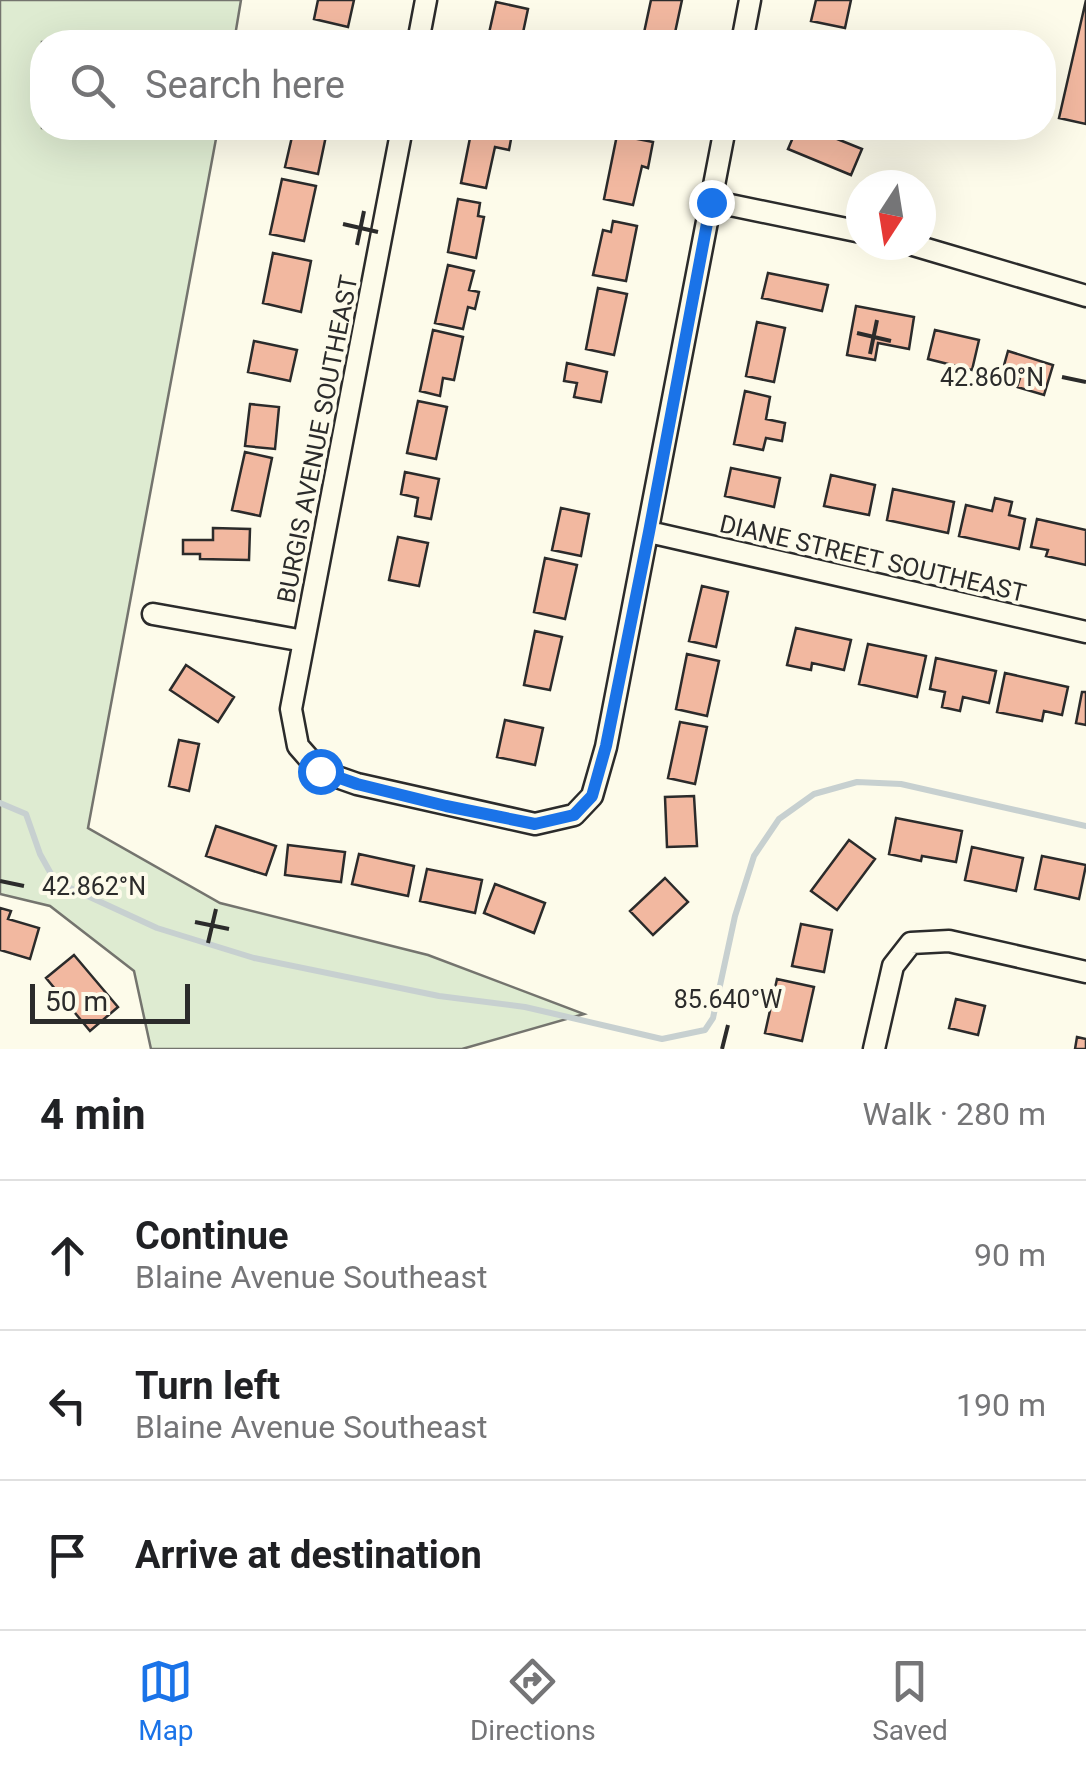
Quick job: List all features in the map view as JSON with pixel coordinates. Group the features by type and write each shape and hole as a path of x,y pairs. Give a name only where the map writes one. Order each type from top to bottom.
{"street":[{"path":"420,30 426,0"},
{"path":"744,30 750,0"},
{"name":"BURGIS AVENUE SOUTHEAST","path":"400,140 292,709 298,746 320,771 374,789 535,824 574,815 592,796 606,746 649,532"},
{"path":"649,532 724,140"},
{"path":"711,202 846,229"},
{"path":"936,252 1086,296"},
{"name":"DIANE STREET SOUTHEAST","path":"649,532 1086,632"},
{"path":"154,614 304,642"},
{"path":"874,1049 894,966 911,943 949,941 1086,972"}],"green space":[{"path":"0,0 241,0 236,30 30,30 30,140 216,140 88,828 220,903 428,955 584,1014 462,1049 151,1049 134,971 50,906 0,894"}],"building":[{"path":"318,0 354,0 348,27 314,19"},
{"path":"651,0 682,0 676,30 645,30"},
{"path":"816,0 851,0 845,28 811,21"},
{"path":"1086,0 1086,124 1059,118"},
{"path":"496,2 528,9 524,30 490,30"},
{"path":"291,140 325,140 318,174 285,167"},
{"path":"470,140 511,140 509,150 495,147 486,188 461,183"},
{"path":"616,140 653,142 648,168 642,166 633,205 604,199"},
{"path":"792,140 840,140 862,149 853,170 846,173 788,149"},
{"path":"282,179 316,186 304,241 270,234"},
{"path":"458,199 480,203 478,216 484,217 476,258 448,252"},
{"path":"613,221 637,226 626,281 593,275 603,230 611,232"},
{"path":"273,253 311,261 301,312 263,303"},
{"path":"448,265 474,271 469,290 479,292 475,309 468,307 463,329 435,323"},
{"path":"768,273 828,285 822,311 762,298"},
{"path":"598,288 627,294 614,355 586,349"},
{"path":"856,306 914,317 909,349 878,343 875,360 847,355"},
{"path":"757,322 785,328 774,382 746,376"},
{"path":"433,330 463,337 454,380 443,378 440,396 420,391"},
{"path":"935,330 979,340 972,370 928,359"},
{"path":"254,341 297,350 290,381 248,372"},
{"path":"1008,351 1053,365 1044,395 1017,387 1021,375 1003,369"},
{"path":"567,363 607,372 601,402 574,397 577,383 564,381"},
{"path":"745,391 770,397 766,419 785,423 782,441 766,438 763,450 734,444"},
{"path":"418,401 447,407 436,459 407,453"},
{"path":"250,404 279,407 275,449 245,446"},
{"path":"245,452 272,458 260,516 232,510"},
{"path":"731,468 780,478 774,507 725,496"},
{"path":"405,472 439,479 431,519 415,516 418,498 401,494"},
{"path":"831,475 875,485 869,515 824,506"},
{"path":"893,489 954,502 948,533 887,520"},
{"path":"995,498 1012,502 1009,515 1025,519 1019,549 959,536 966,505 992,511"},
{"path":"561,508 589,514 581,556 552,550"},
{"path":"1037,519 1086,530 1086,565 1046,556 1048,550 1031,547"},
{"path":"213,528 250,529 249,560 200,559 200,554 183,554 183,540 213,540"},
{"path":"398,537 428,543 419,586 389,580"},
{"path":"545,558 577,565 565,619 534,612"},
{"path":"702,586 728,592 716,647 689,641"},
{"path":"796,628 851,640 844,670 812,663 811,670 787,665"},
{"path":"535,631 562,637 550,690 524,685"},
{"path":"868,644 926,656 917,697 859,684"},
{"path":"687,654 719,661 707,716 676,709"},
{"path":"936,658 996,671 989,703 963,697 960,711 942,707 945,692 930,689"},
{"path":"186,665 234,697 218,722 170,690"},
{"path":"1005,673 1068,687 1062,715 1044,711 1042,721 997,712"},
{"path":"1082,692 1086,692 1086,725 1076,723"},
{"path":"505,720 543,728 535,765 497,757"},
{"path":"680,722 707,727 695,784 668,778"},
{"path":"179,740 199,744 189,791 169,786"},
{"path":"694,796 697,846 667,847 665,797"},
{"path":"896,818 962,831 956,862 922,856 921,861 889,854"},
{"path":"216,826 276,846 266,875 206,856"},
{"path":"849,840 875,859 837,910 811,891"},
{"path":"288,845 345,852 341,882 285,875"},
{"path":"972,847 1023,858 1016,891 965,880"},
{"path":"359,854 414,866 408,896 352,884"},
{"path":"1042,856 1086,865 1079,899 1035,889"},
{"path":"427,869 482,880 475,913 420,901"},
{"path":"665,878 688,902 653,935 630,911"},
{"path":"495,884 545,903 534,933 484,913"},
{"path":"0,908 11,911 8,919 39,928 30,959 0,950"},
{"path":"801,924 832,930 824,972 792,966"},
{"path":"74,955 118,1007 90,1031 46,978"},
{"path":"777,979 814,987 802,1041 765,1033"},
{"path":"956,999 985,1006 978,1035 949,1028"},
{"path":"1077,1037 1086,1039 1086,1049 1075,1049"}],"waterway":[{"path":"0,803 26,814 40,854 55,881 157,928 254,958 439,996 525,1007 662,1039 705,1030 713,1018 735,916 754,856 779,819 814,794 857,782 901,784 1086,826"}],"route":[{"path":"320,771 446,806 535,824 574,815 592,796 606,746 649,532 711,202"}]}
